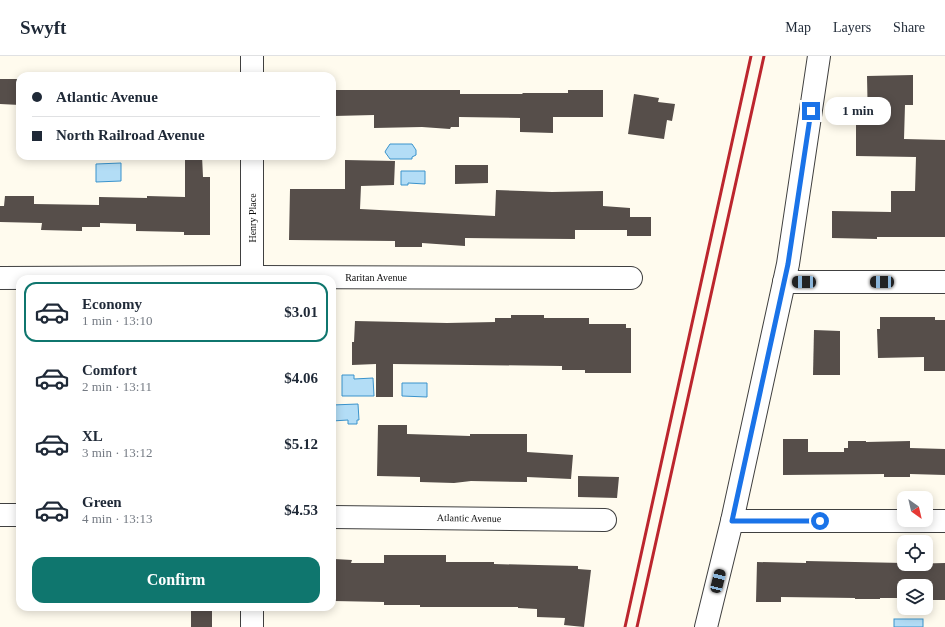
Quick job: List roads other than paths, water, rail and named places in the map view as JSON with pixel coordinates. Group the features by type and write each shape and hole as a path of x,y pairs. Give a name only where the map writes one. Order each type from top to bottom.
{"street":[{"path":"252,56 252,72"},
{"path":"706,627 732,521 788,264 819,56"},
{"name":"Henry Place","path":"252,160 252,275"},
{"name":"Raritan Avenue","path":"0,278 16,278"},
{"name":"Raritan Avenue","path":"336,278 632,278"},
{"path":"784,282 945,282"},
{"path":"0,515 16,515"},
{"name":"Atlantic Avenue","path":"336,517 605,520"},
{"path":"732,521 945,521"},
{"path":"252,611 252,627"}],"water":[{"path":"390,144 412,144 416,150 416,155 412,157 412,159 390,159 385,152"},
{"path":"121,163 121,181 96,182 96,164"},
{"path":"401,171 425,171 425,184 408,183 408,185 401,185"},
{"path":"342,375 354,375 354,379 373,378 374,396 342,396"},
{"path":"402,383 427,383 427,397 402,396"},
{"path":"358,404 359,420 357,420 357,424 348,424 348,420 336,421 336,405"},
{"path":"894,619 923,619 923,627 894,627"}],"railway":[{"path":"625,627 751,56"},
{"path":"637,627 764,56"}]}
